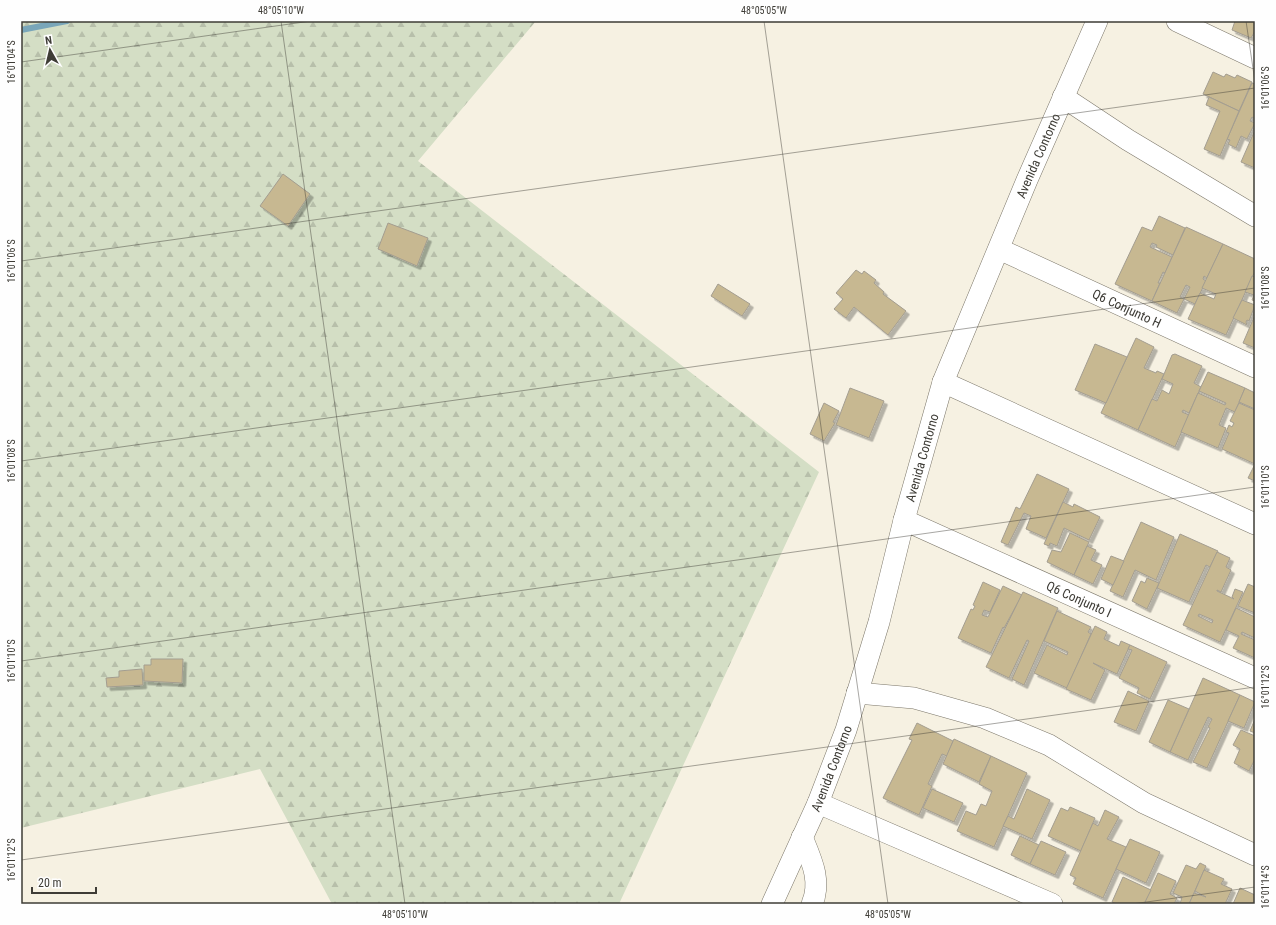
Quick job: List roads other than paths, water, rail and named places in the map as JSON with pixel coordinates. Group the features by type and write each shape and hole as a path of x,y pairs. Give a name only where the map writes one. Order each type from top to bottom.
{"street":[{"name":"Avenida Contorno","path":"772,904 818,803 846,730 879,622 904,520 943,382 1000,249 1027,180 1097,21"},
{"path":"1177,21 1255,58"},
{"path":"1063,97 1128,140 1255,216"},
{"name":"Q6 Conjunto H","path":"1000,249 1255,367"},
{"path":"943,382 1255,524"},
{"name":"Q6 Conjunto I","path":"904,520 1255,678"},
{"path":"857,693 914,698 985,718 1049,745 1144,803 1255,855"},
{"path":"818,803 1020,898 1052,904"},
{"path":"802,837 813,863 817,883 812,904"}],"waterway":[{"path":"21,30 67,21"}]}
